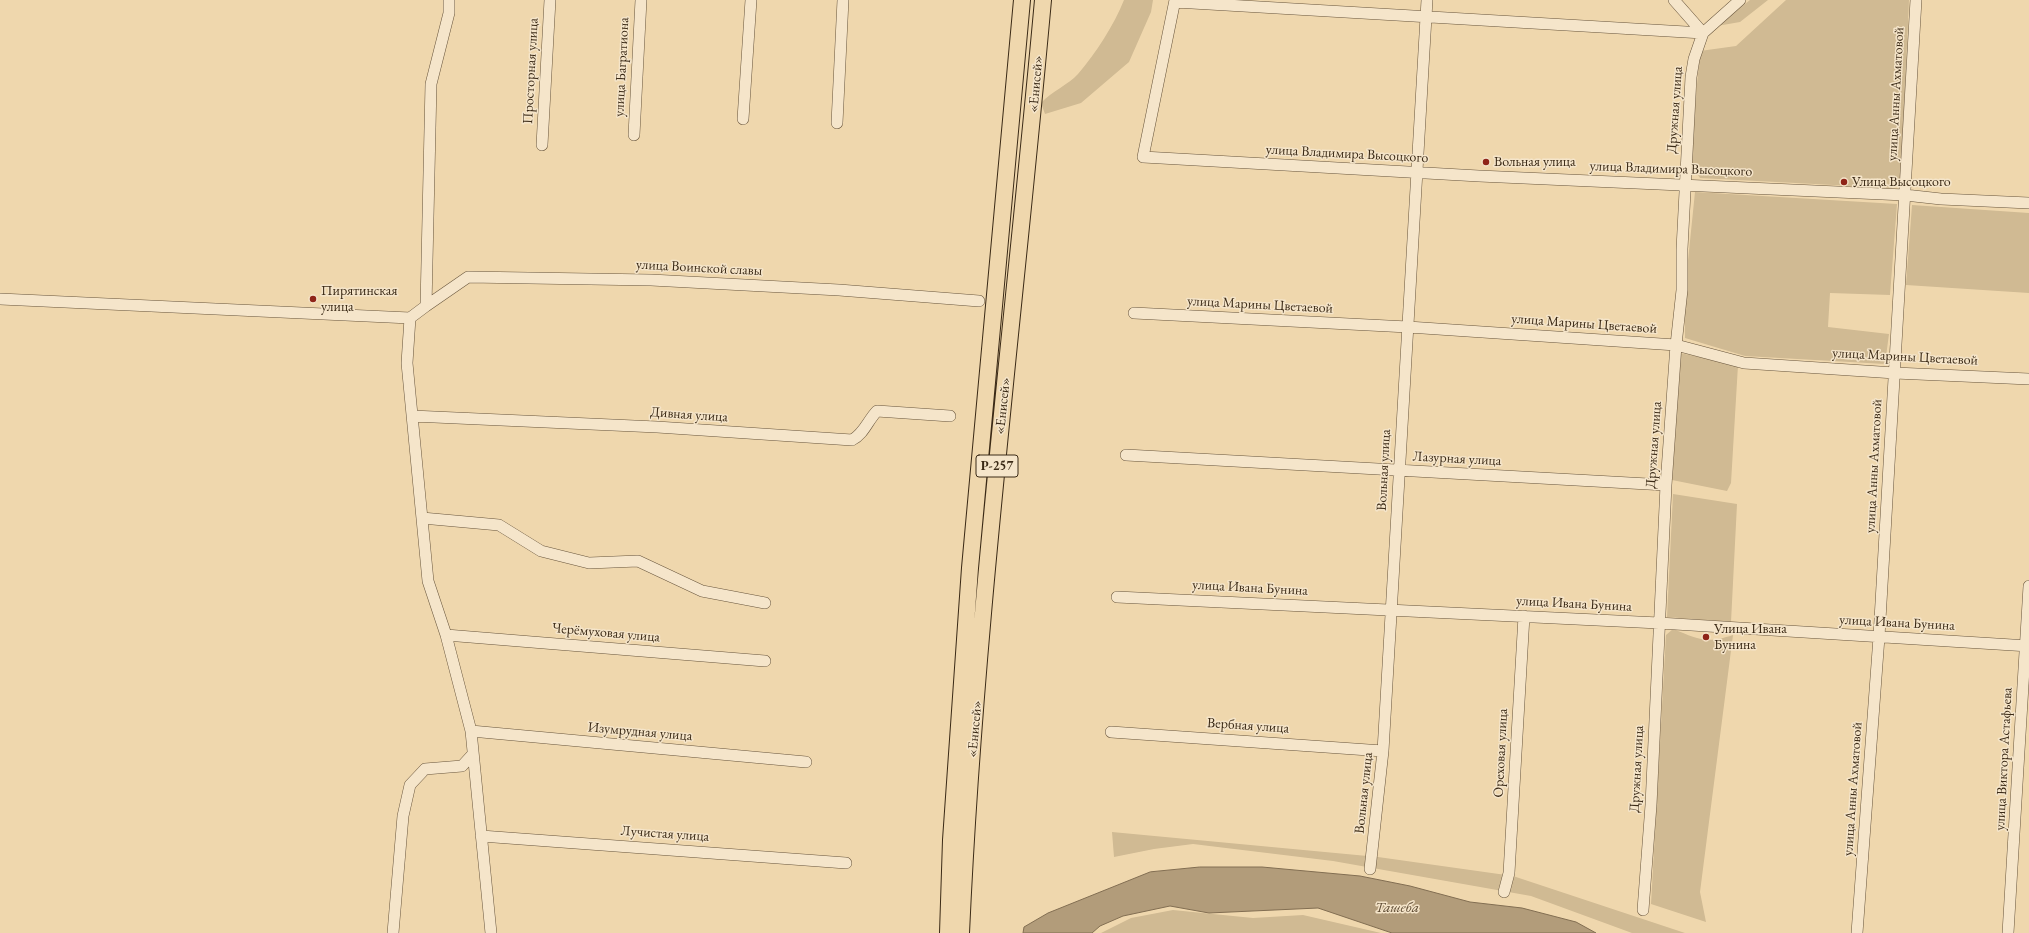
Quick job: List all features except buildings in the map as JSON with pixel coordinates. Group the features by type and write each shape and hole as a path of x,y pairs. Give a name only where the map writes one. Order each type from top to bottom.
{"highway":[{"name":"«Енисей»","path":"948,933 951,840 970,568 1022,0"},
{"name":"«Енисей»","path":"961,933 965,854 990,529 1030,152 1043,0"}],"street":[{"path":"426,306 431,84 449,13 449,0"},
{"name":"Просторная улица","path":"542,145 550,0"},
{"name":"улица Багратиона","path":"634,136 641,0"},
{"path":"743,119 751,0"},
{"path":"837,123 843,0"},
{"name":"Вольная улица","path":"1370,869 1383,751 1427,0"},
{"path":"1674,0 1703,33"},
{"name":"Дружная улица","path":"1643,910 1651,805 1666,485 1676,345 1682,290 1682,249 1692,77 1694,59 1703,33 1740,0"},
{"name":"улица Анны Ахматовой","path":"1857,933 1879,637 1916,0"},
{"path":"1175,1 1258,3 1426,16 1703,33"},
{"name":"улица Владимира Высоцкого","path":"1175,1 1143,157 1416,173 1686,184 2029,203"},
{"name":"улица Воинской славы","path":"410,318 468,277 659,281 838,290 979,301"},
{"path":"0,299 410,318 407,363 428,581 446,635 471,731 491,933"},
{"name":"улица Марины Цветаевой","path":"1134,314 1408,327 1676,345 1744,363 1895,373 2029,379"},
{"name":"Дивная улица","path":"412,416 657,427 852,440 860,436 868,420 877,411 950,416"},
{"name":"Лазурная улица","path":"1126,455 1666,485"},
{"path":"422,518 499,525 541,551 589,564 638,561 702,591 765,603"},
{"name":"улица Виктора Астафьева","path":"2008,933 2027,646 2029,586"},
{"name":"улица Ивана Бунина","path":"1117,596 1659,623 2027,646"},
{"name":"Ореховая улица","path":"1504,892 1509,873 1524,616"},
{"name":"Черёмуховая улица","path":"446,635 765,661"},
{"name":"Изумрудная улица","path":"471,731 806,762"},
{"name":"Вербная улица","path":"1111,732 1383,751"},
{"path":"394,933 403,816 410,785 425,769 462,766 473,754"},
{"name":"Лучистая улица","path":"481,836 846,863"}],"shaded area":[{"path":"1124,0 1153,0 1151,12 1129,62 1081,103 1045,114 1041,103 1074,78 1085,66 1110,29"},
{"path":"1750,0 1768,0 1740,22 1717,26"},
{"path":"1786,0 1909,0 1901,179 1891,188 1700,178 1690,162 1700,51 1736,46"},
{"path":"1695,192 1897,204 1890,295 1830,293 1828,327 1889,334 1885,364 1745,356 1685,338 1685,290"},
{"path":"1912,205 2029,213 2029,293 1906,285"},
{"path":"1680,353 1738,365 1731,483 1727,491 1672,480"},
{"path":"1673,494 1737,504 1731,622 1667,617"},
{"path":"1673,629 1696,638 1709,640 1733,635 1700,892 1706,922 1651,904 1666,635"},
{"path":"1112,832 1378,857 1513,876 1685,933 1632,933 1531,896 1333,861 1193,844 1154,849 1114,857"},
{"path":"1173,910 1253,918 1303,915 1381,933 1101,933 1131,918"}],"water":[{"name":"Ташеба","path":"1200,867 1262,867 1360,876 1410,886 1470,902 1522,908 1576,922 1596,933 1392,933 1318,908 1209,913 1170,906 1123,916 1100,926 1092,933 1023,933 1024,927 1048,913 1150,872"}],"place":[{"name":"Вольная улица","path":"1486,162"},
{"name":"Улица Высоцкого","path":"1844,182"},
{"name":"Пирятинская улица","path":"313,299"},
{"name":"Улица Ивана Бунина","path":"1706,637"}]}
